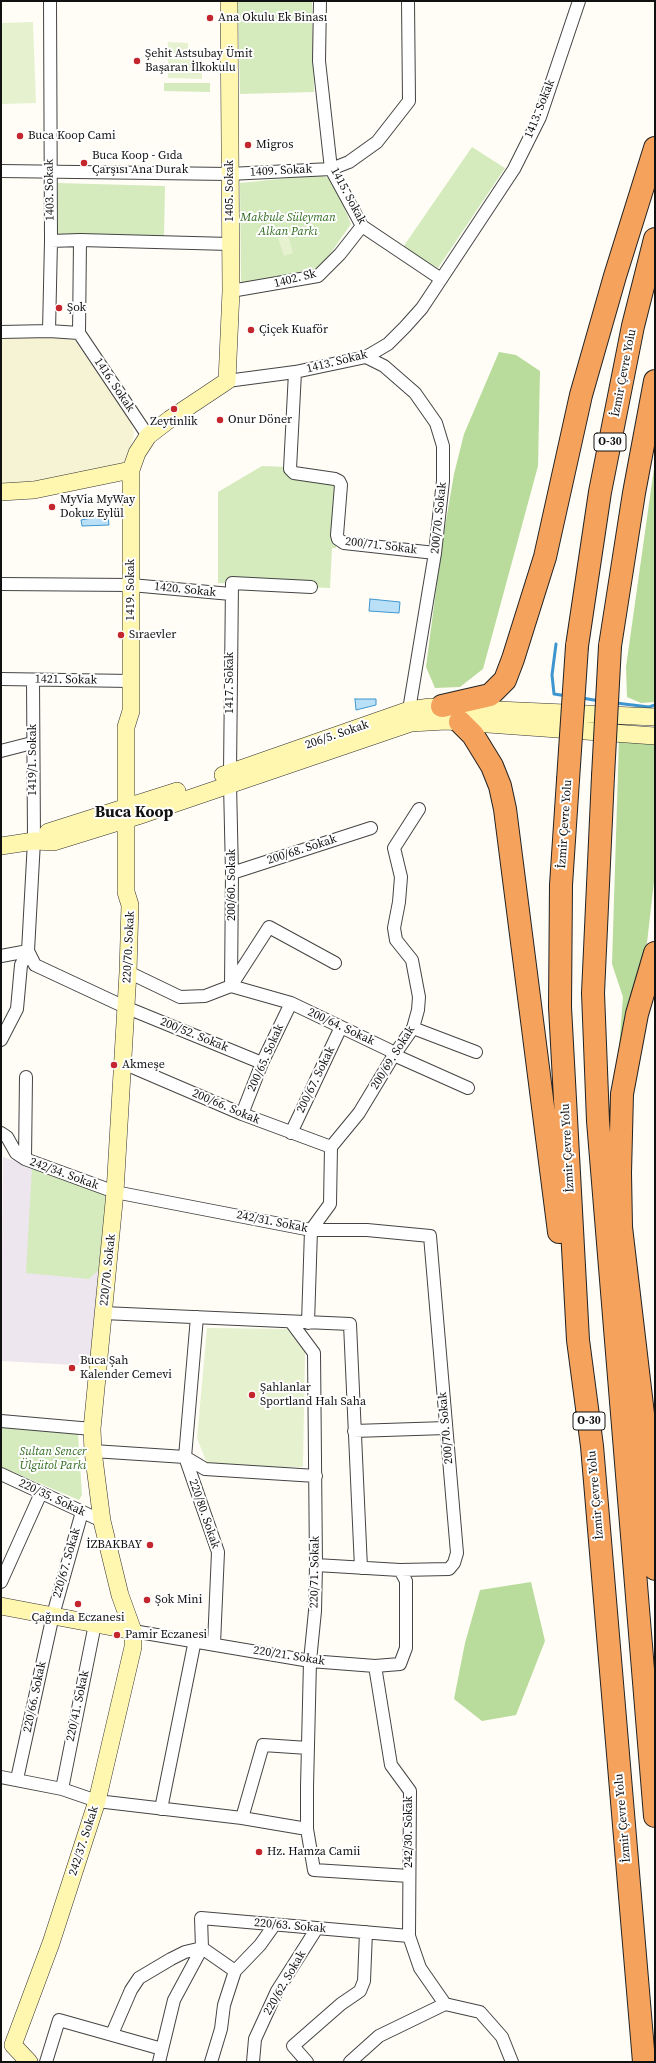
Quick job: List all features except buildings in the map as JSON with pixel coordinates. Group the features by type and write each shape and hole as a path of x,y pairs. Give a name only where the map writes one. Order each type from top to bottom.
{"highway":[{"path":"442,706 490,695 505,680 545,557 572,431 615,276 655,148"},
{"name":"İzmir Çevre Yolu","path":"644,2062 592,1446 578,1340 560,1008 561,885 577,646 600,492 633,326 655,239"},
{"name":"O-30","path":"655,381 634,493 610,646 594,993 598,1121 655,1816"},
{"path":"460,722 473,735 492,766 500,786 505,809 558,1226 566,1284 578,1340"},
{"path":"655,953 637,1014 622,1094 620,1173 621,1227 643,1414 655,1569"}],"main road":[{"name":"1405. Sokak","path":"227,380 231,291 229,1"},
{"name":"1413. Sokak","path":"131,470 137,453 148,436 227,380"},
{"path":"1,492 34,490 131,470"},
{"name":"1419. Sokak","path":"131,470 131,711 136,724 132,812"},
{"name":"206/5. Sokak","path":"1,846 34,841 54,842 132,812 230,778 409,710 442,706 655,718"},
{"name":"206/5. Sokak","path":"230,778 307,760 411,723 431,721 655,736"},
{"name":"220/70. Sokak","path":"132,812 126,892 130,905 128,972 115,1192 92,1429 93,1451 102,1521 120,1595 133,1631"},
{"name":"220/21. Sokak","path":"1,1606 133,1631"},
{"name":"242/37. Sokak","path":"7,2045 51,1943 98,1801 132,1648 133,1631"},
{"path":"7,2045 29,2062"}],"street":[{"name":"1403. Sokak","path":"49,331 51,241 50,1"},
{"name":"1415. Sokak","path":"320,1 319,61 331,169 362,226 441,279"},
{"name":"1409. Sokak","path":"1,172 229,174 331,169 348,162 377,142 409,101 408,1"},
{"name":"1413. Sokak","path":"227,380 295,372 366,358 388,344 405,327 422,308 514,169 540,117 579,1"},
{"name":"1402. Sk","path":"231,291 318,276 340,254 362,226"},
{"path":"1,332 49,331 79,333 80,240"},
{"path":"51,241 80,240 230,244"},
{"name":"1416. Sokak","path":"79,333 148,436"},
{"name":"200/70. Sokak","path":"366,358 384,366 415,393 436,423 443,446 443,481 435,553 409,710"},
{"name":"200/71. Sokak","path":"295,372 290,470 294,473 336,479 339,481 341,485 337,535 342,542 435,553"},
{"name":"1420. Sokak","path":"1,584 131,585 230,594 232,583 311,587"},
{"name":"1417. Sokak","path":"230,594 230,778"},
{"name":"1421. Sokak","path":"1,679 131,681"},
{"name":"1419/1. Sokak","path":"33,680 32,743 34,841"},
{"path":"1,751 32,743"},
{"name":"200/60. Sokak","path":"230,778 232,873 231,986"},
{"name":"200/69. Sokak","path":"331,1147 359,1113 394,1055 413,1028 418,1010 419,997 412,960 396,940 394,928 399,902 401,877 394,848 419,809"},
{"name":"200/68. Sokak","path":"232,873 371,828"},
{"path":"1,1040 17,1008 21,965 28,951 34,841"},
{"path":"128,972 180,997 205,996 231,986 269,927 335,963"},
{"path":"1,956 28,951"},
{"path":"28,951 35,965 125,1007"},
{"name":"200/64. Sokak","path":"231,986 290,1003 389,1050 394,1055 468,1088"},
{"name":"200/65. Sokak","path":"242,1114 262,1063 290,1003"},
{"name":"200/52. Sokak","path":"125,1007 262,1063"},
{"name":"200/67. Sokak","path":"291,1133 341,1027"},
{"path":"413,1028 476,1052"},
{"name":"200/66. Sokak","path":"123,1063 242,1114 331,1147"},
{"path":"25,1159 26,1077"},
{"name":"242/34. Sokak","path":"1,1133 7,1137 16,1153 25,1159 115,1192"},
{"path":"308,1323 311,1230 330,1204 331,1147"},
{"name":"242/31. Sokak","path":"115,1192 311,1230 367,1230 430,1236"},
{"name":"200/70. Sokak","path":"400,1570 448,1569 454,1563 457,1553 430,1236"},
{"path":"104,1313 350,1324 361,1568"},
{"name":"220/80. Sokak","path":"197,1317 185,1457 218,1552 214,1644"},
{"name":"220/71. Sokak","path":"291,1322 314,1353 316,1565 315,1611 310,1661 308,1829"},
{"path":"1,1421 92,1429"},
{"path":"354,1431 446,1428"},
{"name":"220/80. Sokak","path":"93,1451 185,1457 205,1469 316,1476"},
{"name":"220/35. Sokak","path":"1,1474 102,1521"},
{"path":"1,1582 40,1493"},
{"name":"220/67. Sokak","path":"53,1615 82,1512"},
{"path":"316,1565 400,1570"},
{"name":"220/21. Sokak","path":"133,1631 195,1640 310,1661 375,1666 400,1664 406,1648 406,1581 400,1570"},
{"name":"220/66. Sokak","path":"17,1779 53,1615"},
{"name":"220/41. Sokak","path":"62,1789 95,1624"},
{"path":"162,1809 195,1640"},
{"name":"242/30. Sokak","path":"308,1829 314,1870 409,1876 410,1791 391,1765 375,1666"},
{"path":"242,1818 263,1745 308,1748"},
{"path":"1,1777 62,1789 98,1801 242,1818 308,1829"},
{"path":"409,1876 408,1936 420,1968 445,2004"},
{"name":"220/63. Sokak","path":"202,1948 201,1918 408,1936"},
{"path":"211,2062 221,2029 224,2004 235,1971 260,1945 276,1924"},
{"name":"220/62. Sokak","path":"252,2062 254,2039 277,1991 317,1928"},
{"path":"307,2062 293,2046 341,2004 360,1991 364,1981 366,1932"},
{"path":"112,2034 131,1990 139,1978 171,1959 185,1952 202,1948 235,1971"},
{"path":"159,2062 174,2000 202,1948"},
{"path":"350,2062 379,2036 445,2004 480,2012 502,2036 512,2062"},
{"path":"46,2062 59,2020 162,2049"}],"shaded area":[{"path":"50,336 75,340 130,420 134,432 129,464 32,485 1,486 1,338"},
{"path":"3,1157 32,1166 101,1268 92,1366 1,1361"}],"green space":[{"path":"238,1 312,1 314,92 240,94"},
{"path":"33,22 36,103 1,104 1,23"},
{"path":"168,42 188,43 188,53 167,53"},
{"path":"168,59 202,60 202,79 168,78"},
{"path":"164,83 210,83 210,92 164,91"},
{"path":"472,147 505,168 438,268 403,247"},
{"name":"Makbule Süleyman Alkan Parkı","path":"319,175 329,178 335,185 351,224 321,267 241,284 240,183"},
{"path":"58,183 165,186 164,238 57,235"},
{"path":"288,235 293,253 284,256 278,238"},
{"path":"499,352 516,355 540,371 538,466 483,669 460,687 435,688 426,667 442,544 454,474 464,434"},
{"path":"655,461 655,702 641,703 627,697 626,667"},
{"path":"262,466 290,467 335,479 336,548 332,548 330,588 218,583 218,492"},
{"path":"619,740 655,741 655,873 645,960 618,1062 623,997 612,964"},
{"path":"32,1166 107,1195 101,1268 89,1279 26,1273"},
{"name":"Şahlanlar Sportland Halı Saha","path":"207,1328 287,1329 305,1352 303,1467 209,1469 197,1438"},
{"name":"Sultan Sencer Ülgütol Parkı","path":"1,1425 78,1434 82,1495 79,1500 1,1467"},
{"path":"531,1582 545,1641 516,1715 482,1721 454,1699 465,1643 480,1590"}],"water":[{"path":"108,515 109,525 82,526 81,520"},
{"path":"370,599 400,602 399,613 369,611"},
{"path":"355,699 376,699 376,705 356,710"}],"waterway":[{"path":"556,644 552,675 554,694 567,696"},
{"path":"582,698 600,701"},
{"path":"616,703 649,707 655,705"}],"place":[{"name":"Ana Okulu Ek Binası","path":"210,18"},
{"name":"Şehit Astsubay Ümit Başaran İlkokulu","path":"137,61"},
{"name":"Buca Koop Cami","path":"20,136"},
{"name":"Migros","path":"248,145"},
{"name":"Buca Koop - Gıda Çarşısı Ana Durak","path":"84,163"},
{"name":"Şok","path":"59,308"},
{"name":"Çiçek Kuaför","path":"251,330"},
{"name":"Zeytinlik","path":"174,409"},
{"name":"Onur Döner","path":"220,420"},
{"name":"MyVia MyWay Dokuz Eylül","path":"52,507"},
{"name":"Sıraevler","path":"121,635"},
{"name":"Akmeşe","path":"114,1065"},
{"name":"Buca Şah Kalender Cemevi","path":"72,1368"},
{"name":"Şahlanlar Sportland Halı Saha","path":"252,1395"},
{"name":"İZBAKBAY","path":"150,1545"},
{"name":"Şok Mini","path":"147,1600"},
{"name":"Çağında Eczanesi","path":"78,1604"},
{"name":"Pamir Eczanesi","path":"117,1635"},
{"name":"Hz. Hamza Camii","path":"259,1852"}],"district":[{"name":"Buca Koop","path":"134,813"}]}
